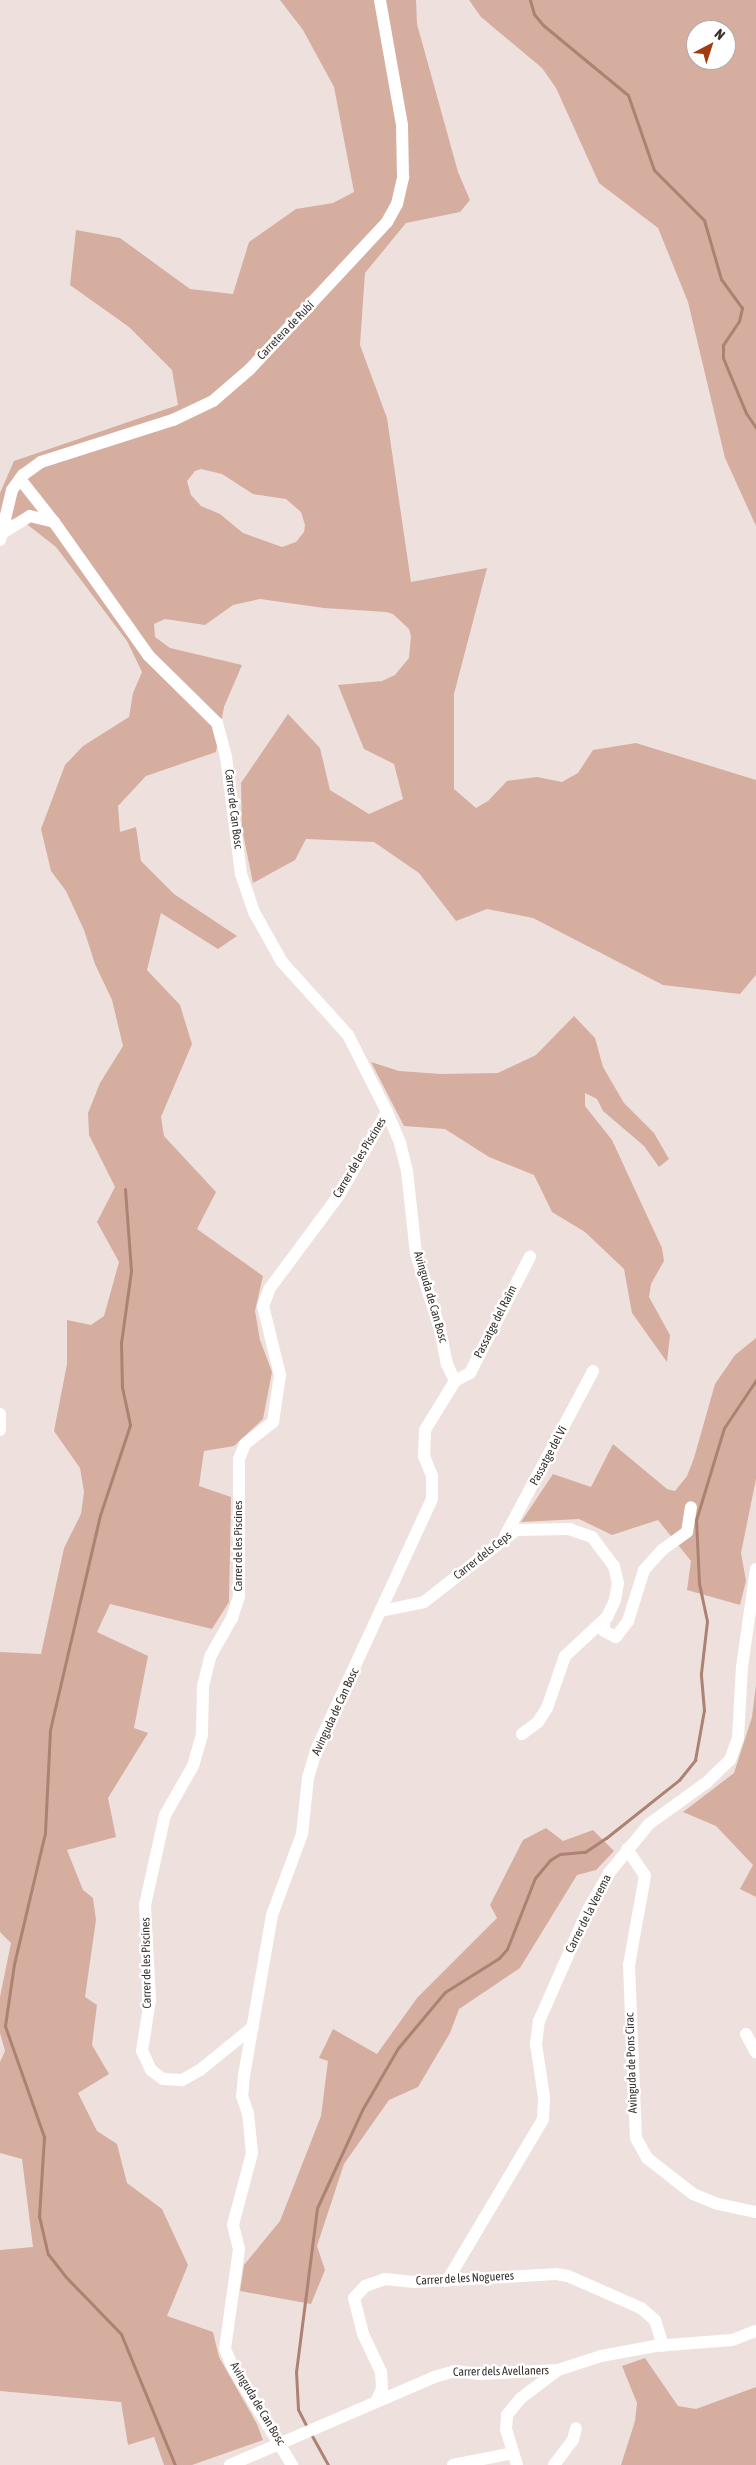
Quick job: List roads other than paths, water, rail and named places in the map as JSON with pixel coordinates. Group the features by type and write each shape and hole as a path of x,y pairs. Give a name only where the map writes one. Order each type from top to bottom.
{"street":[{"name":"Carretera de Rubí","path":"1,537 10,498 20,479 40,462 173,420 213,401 250,369 387,222 397,204 403,177 402,125 380,0"},
{"name":"Carrer de Can Bosc","path":"20,479 41,504 148,655 217,723 226,757 241,874 254,912 282,962 348,1035 387,1112"},
{"name":"Carrer de Can Bosc","path":"10,498 24,495 41,504"},
{"path":"1,537 26,514 30,505 24,495"},
{"path":"10,498 26,514 54,522"},
{"name":"Avinguda de Can Bosc","path":"292,2465 281,2444 233,2368 225,2349 239,2249 233,2225 252,2153 248,2114 242,2096 272,1914 302,1834 308,1778 315,1756 432,1499 432,1476 424,1456 425,1430 455,1381 447,1364 440,1329 416,1254 406,1171 400,1143 387,1112"},
{"name":"Carrer de les Piscines","path":"253,2027 200,2070 182,2080 172,2082 151,2070 142,2051 150,2000 145,1905 165,1814 193,1766 202,1734 203,1686 211,1655 232,1618 239,1596 239,1459 245,1444 273,1422 280,1375 263,1306 270,1288 339,1195 387,1112"},
{"name":"Passatge del Raïm","path":"455,1381 470,1373 530,1257"},
{"name":"Passatge del Vi","path":"502,1540 593,1371"},
{"path":"0,1414 0,1430"},
{"path":"604,1620 604,1631 616,1637 628,1621 644,1570 662,1550 687,1532 691,1507"},
{"name":"Carrer dels Ceps","path":"382,1611 424,1602 516,1530 569,1529 592,1537 614,1566 618,1583 615,1600 604,1620 565,1656 546,1708 538,1722 522,1734"},
{"name":"Carrer de la Verema","path":"447,2281 541,2125 544,2106 536,2044 539,2021 588,1910 627,1849 649,1824 707,1782 730,1760 738,1738 742,1667 756,1569"},
{"name":"Avinguda de Pons Cirac","path":"627,1849 645,1876 629,1965 636,2138 647,2158 693,2194 718,2204 756,2212"},
{"path":"746,2034 756,2053"},
{"name":"Carrer de les Nogueres","path":"376,2402 382,2389 381,2372 363,2334 354,2298 365,2286 385,2279 447,2281 556,2274 568,2276 641,2308 655,2320 663,2346"},
{"name":"Carrer dels Avellaners","path":"230,2465 434,2376 455,2371 480,2374 558,2370 601,2356 663,2346 732,2340 756,2331"},
{"path":"453,2465 515,2459 506,2430 508,2415 521,2398 558,2370"},
{"path":"554,2465 573,2440 576,2428"}],"waterway":[{"path":"530,0 534,14 543,25 628,95 654,170 704,220 721,279 742,308 739,321 723,345 723,358 746,413 756,428"},
{"path":"125,1189 131,1271 121,1343 122,1387 130,1425 100,1515 50,1730 45,1833 14,1964 5,2026 44,2137 39,2216 48,2254 66,2277 121,2334 175,2465"},
{"path":"308,2429 298,2409 296,2372 317,2208 362,2110 398,2048 445,1992 499,1958 507,1949 535,1878 550,1860 560,1854 585,1852 606,1838 679,1780 695,1760 704,1710 701,1673 707,1621 699,1583 696,1520 724,1428 756,1380"},
{"path":"311,2434 328,2465"}]}
